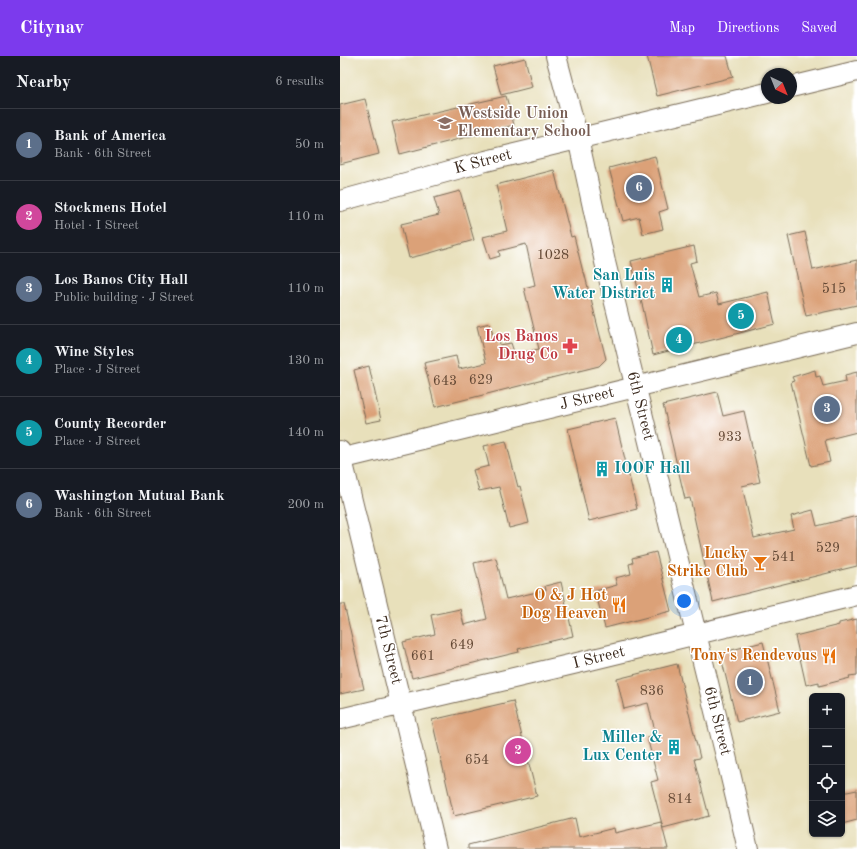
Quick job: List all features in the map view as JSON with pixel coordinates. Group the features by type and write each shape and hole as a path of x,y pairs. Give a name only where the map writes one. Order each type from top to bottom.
{"street":[{"name":"6th Street","path":"556,56 578,138 605,262 748,849"},
{"path":"797,86 857,71"},
{"name":"K Street","path":"340,201 486,161 761,94"},
{"name":"J Street","path":"341,456 636,387 857,333"},
{"name":"7th Street","path":"341,456 436,849"},
{"name":"I Street","path":"340,719 857,595"}],"building":[{"path":"647,56 727,56 733,77 657,96"},
{"path":"525,58 532,87 501,95 493,66"},
{"path":"506,96 514,125 400,154 392,122"},
{"path":"365,99 379,154 340,164 340,105"},
{"path":"655,156 668,209 659,212 663,229 643,234 639,217 623,221 609,168"},
{"path":"554,170 571,237 574,236 584,272 606,359 599,366 435,407 424,363 456,356 459,369 486,363 477,326 490,323 493,335 498,334 500,345 511,343 515,355 539,349 524,288 535,285 526,244 499,251 500,256 490,259 483,237 507,231 496,185"},
{"path":"460,191 474,240 409,258 401,224 439,215 434,198"},
{"path":"805,232 813,270 857,260 857,305 806,316 788,236"},
{"path":"694,246 697,261 690,263 699,297 716,293 719,304 768,292 775,324 653,355 631,261"},
{"path":"369,366 381,420 366,423 354,370"},
{"path":"815,370 816,377 820,376 823,386 846,381 845,375 857,372 857,432 825,440 830,462 811,466 791,382 794,381 792,377"},
{"path":"717,392 723,416 744,411 760,482 742,486 754,538 794,529 791,516 813,510 817,526 857,516 857,566 713,602 690,498 685,499 663,405"},
{"name":"IOOF Hall","path":"615,418 637,509 589,521 568,429"},
{"path":"506,441 518,487 520,486 529,523 509,528 499,487 479,491 473,470 489,466 484,446"},
{"path":"656,552 671,611 605,628 595,591 617,585 615,578 631,574 629,564 633,563 632,558"},
{"path":"496,558 506,599 546,590 545,586 561,582 573,636 518,649 519,652 412,678 403,642 435,634 431,615 460,609 464,625 487,619 474,563"},
{"path":"340,604 344,604 364,689 340,694"},
{"path":"857,619 857,675 849,676 850,678 819,686 819,682 806,685 795,636"},
{"path":"763,642 780,711 737,722 720,653"},
{"path":"677,664 700,758 694,759 709,816 663,828 651,782 658,780 647,737 656,735 648,703 624,709 617,679"},
{"path":"513,701 537,796 454,816 432,720"},
{"path":"857,790 857,820 845,823 845,801 845,792"},
{"path":"575,818 579,837 614,828 615,833 661,822 668,849 468,849 468,845"}],"place":[{"name":"Westside Union Elementary School","path":"445,123"},
{"name":"Washington Mutual Bank","path":"639,188"},
{"name":"San Luis Water District","path":"667,285"},
{"name":"County Recorder","path":"741,316"},
{"name":"Wine Styles","path":"679,340"},
{"name":"Los Banos Drug Co","path":"570,346"},
{"name":"Los Banos City Hall","path":"827,409"},
{"name":"IOOF Hall","path":"602,469"},
{"name":"Lucky Strike Club","path":"760,563"},
{"name":"O & J Hot Dog Heaven","path":"619,605"},
{"name":"Tony's Rendevous","path":"829,656"},
{"name":"Bank of America","path":"750,682"},
{"name":"Miller & Lux Center","path":"674,747"},
{"name":"Stockmens Hotel","path":"518,751"}]}
